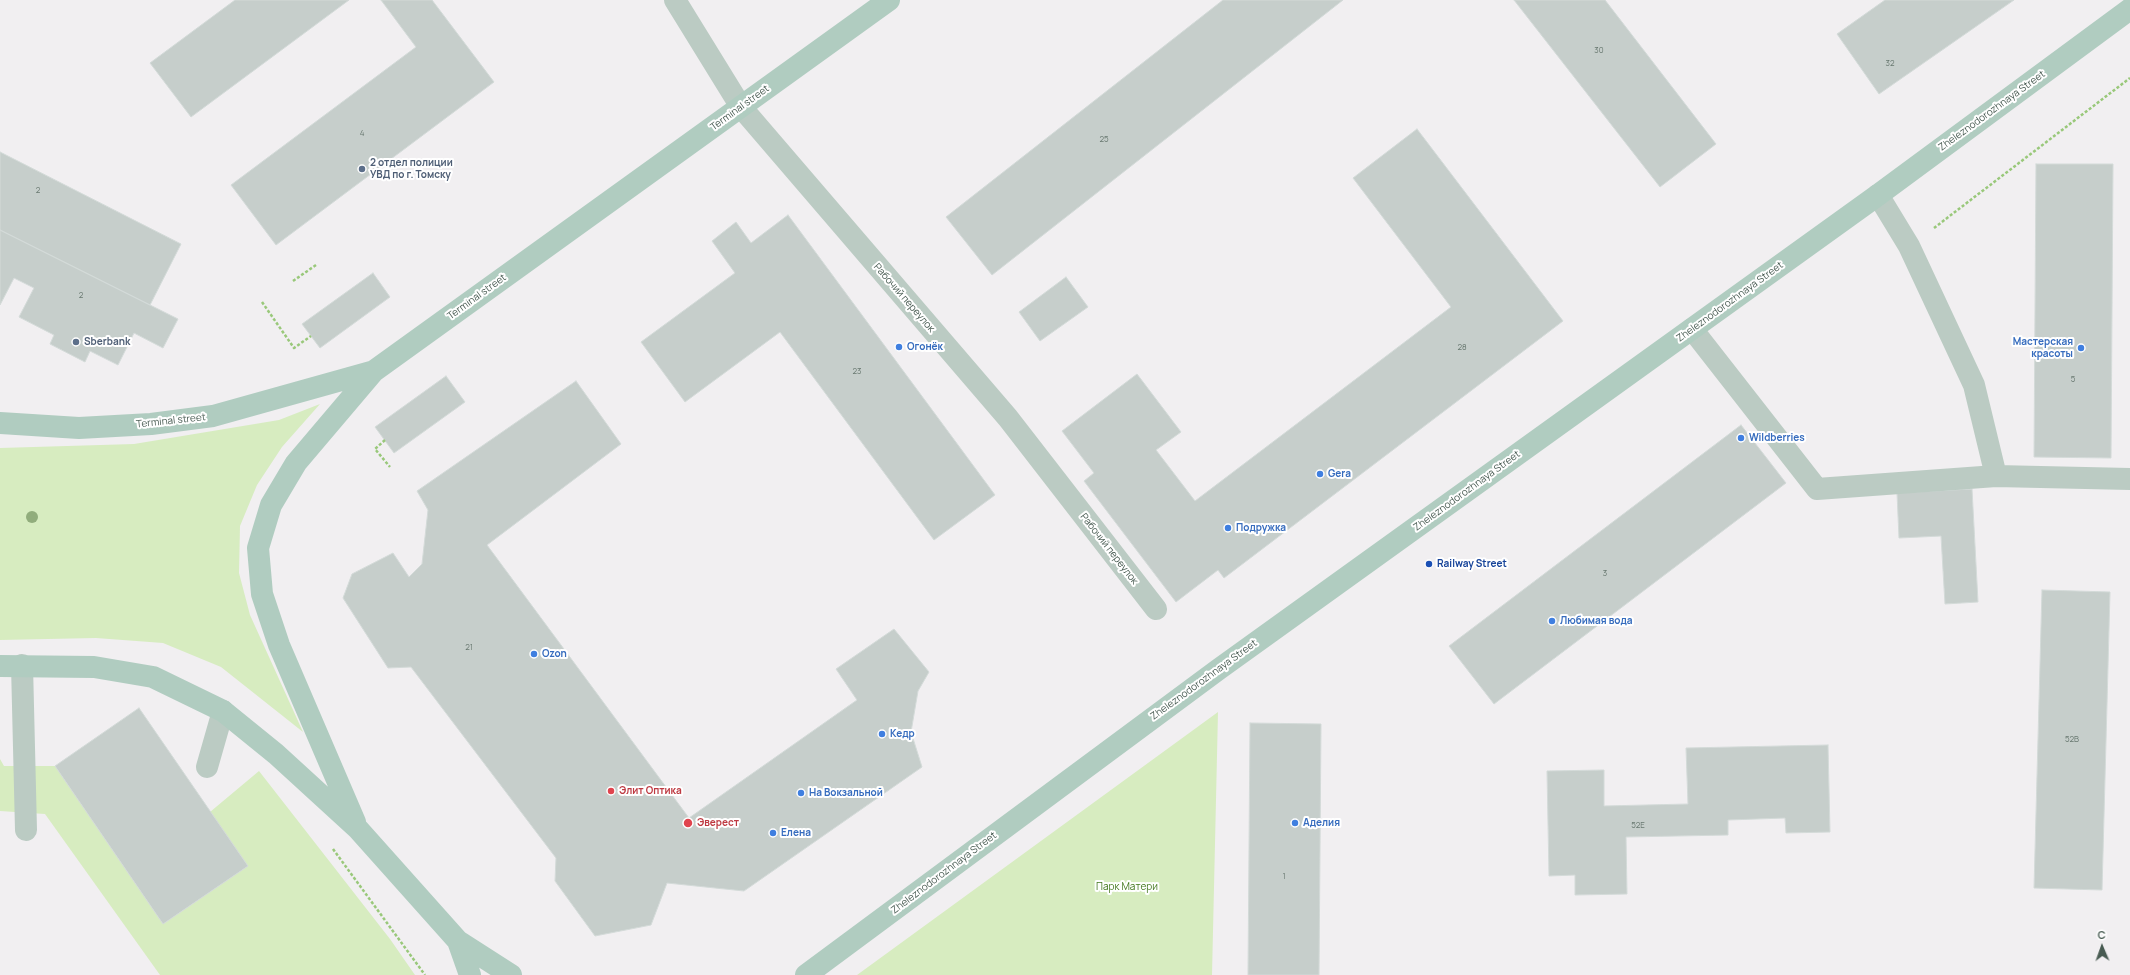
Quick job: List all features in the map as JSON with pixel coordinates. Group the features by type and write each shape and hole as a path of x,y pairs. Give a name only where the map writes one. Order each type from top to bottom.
{"main road":[{"name":"Terminal street","path":"0,423 80,428 151,424 213,416 374,371 889,0"},
{"name":"Zheleznodorozhnaya Street","path":"806,975 1219,669 1878,195 2130,9"},
{"path":"358,829 279,645 262,594 258,548 271,506 296,463 374,371"},
{"path":"0,666 22,665 94,667 153,677 223,711 276,754 358,829 458,941 511,975"},
{"path":"458,941 470,975"}],"street":[{"name":"Рабочий переулок","path":"676,0 741,107 1008,418 1156,610"},
{"path":"1878,195 1909,246 1974,384 1996,476"},
{"path":"1692,329 1817,488 1996,476 2130,479"},
{"path":"22,665 26,830"},
{"path":"207,767 223,711"}],"path":[{"path":"1909,246 2130,78"},
{"path":"294,281 316,265"},
{"path":"262,302 294,348 311,336"},
{"path":"385,440 375,449 390,467"},
{"path":"329,845 425,975"}],"green space":[{"path":"320,404 282,447 257,485 240,526 239,573 250,615 303,732 221,667 163,643 96,638 0,640 0,448 134,444 279,420"},
{"name":"Парк Матери","path":"1218,712 1212,975 857,975"},
{"path":"0,759 4,766 55,766 163,924 248,866 210,812 259,771 390,939 415,975 160,975 45,814 0,811"}],"building":[{"path":"235,0 349,0 191,117 150,63"},
{"path":"381,0 432,0 494,82 276,245 231,185 416,47"},
{"path":"1223,0 1343,0 992,275 946,217"},
{"path":"1514,0 1605,0 1716,144 1660,187"},
{"path":"1885,0 2014,0 1879,94 1837,34"},
{"path":"1417,129 1563,321 1224,578 1218,570 1176,602 1084,481 1094,473 1062,431 1137,374 1181,432 1156,450 1195,501 1451,307 1353,178"},
{"path":"0,152 181,244 150,305 0,230"},
{"path":"2036,164 2113,164 2111,458 2034,457"},
{"path":"788,215 995,495 934,540 780,332 685,402 641,342 735,273 712,241 736,222 751,243"},
{"path":"0,230 178,319 163,348 134,333 118,365 90,351 85,362 50,344 54,335 19,317 34,288 14,278 0,305"},
{"path":"373,273 390,297 320,348 302,324"},
{"path":"1066,277 1088,307 1040,341 1019,312"},
{"path":"446,376 465,402 394,453 375,427"},
{"path":"576,381 621,444 487,545 689,818 857,700 836,669 894,629 929,672 918,691 911,732 922,767 744,891 667,883 651,925 595,936 555,881 556,858 411,667 388,668 343,598 352,574 393,553 409,577 422,564 428,510 417,491"},
{"path":"1741,425 1786,483 1494,704 1449,646"},
{"path":"1972,489 1978,602 1945,604 1941,536 1899,538 1897,493"},
{"path":"2042,590 2110,592 2102,890 2034,888"},
{"path":"139,708 248,866 163,924 55,766"},
{"path":"1250,723 1321,724 1319,975 1248,975"},
{"path":"1828,745 1830,832 1786,833 1785,818 1728,820 1728,835 1626,837 1627,894 1575,895 1575,875 1549,876 1547,771 1604,770 1604,806 1688,804 1686,748"}],"place":[{"name":"2 отдел полиции УВД по г. Томску","path":"362,169"},
{"name":"Sberbank","path":"76,342"},
{"name":"Огонёк","path":"899,347"},
{"name":"Мастерская красоты","path":"2081,348"},
{"name":"Wildberries","path":"1741,438"},
{"name":"Gera","path":"1320,474"},
{"name":"Подружка","path":"1228,528"},
{"name":"Railway Street","path":"1429,564"},
{"name":"Любимая вода","path":"1552,621"},
{"name":"Ozon","path":"534,654"},
{"name":"Кедр","path":"882,734"},
{"name":"Элит Оптика","path":"611,791"},
{"name":"На Вокзальной","path":"801,793"},
{"name":"Эверест","path":"688,823"},
{"name":"Аделия","path":"1295,823"},
{"name":"Елена","path":"773,833"}]}
